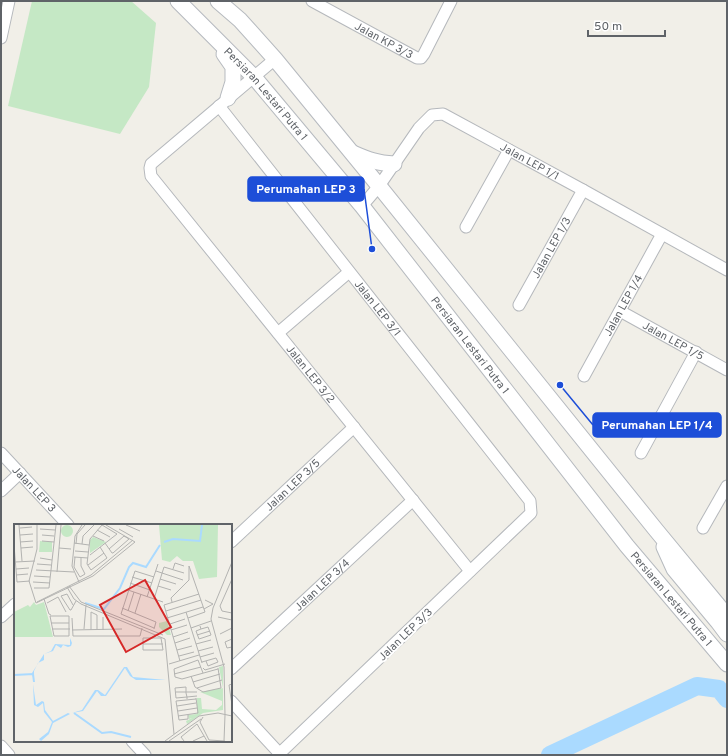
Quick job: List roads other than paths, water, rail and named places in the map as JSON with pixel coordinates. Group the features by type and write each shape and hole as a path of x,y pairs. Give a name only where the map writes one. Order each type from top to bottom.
{"street":[{"path":"1,38 9,1"},
{"path":"178,1 209,32 233,67 233,82 224,102"},
{"path":"218,1 240,20 275,59 727,616"},
{"name":"Jalan KP 3/3","path":"312,1 417,58 421,58 424,54 451,1"},
{"name":"Persiaran Lestari Putra 1","path":"209,32 254,77 362,206 627,546 727,664"},
{"path":"224,102 275,59"},
{"name":"Jalan LEP 3/2","path":"224,102 150,164 151,176 470,571"},
{"name":"Jalan LEP 3/1","path":"224,102 349,272 530,501 531,513"},
{"name":"Jalan LEP 1/1","path":"362,206 379,186 419,128 432,115 443,114 727,270"},
{"path":"466,227 509,150"},
{"path":"351,152 369,160 394,164"},
{"name":"Jalan LEP 1/3","path":"519,305 583,190"},
{"name":"Jalan LEP 1/4","path":"584,376 662,234"},
{"path":"278,333 349,272"},
{"name":"Jalan LEP 1/5","path":"620,311 727,370"},
{"path":"641,453 696,352"},
{"name":"Jalan LEP 3/5","path":"232,541 354,427"},
{"name":"Jalan LEP 3","path":"1,453 67,524"},
{"path":"1,491 20,473"},
{"path":"703,528 727,486"},
{"name":"Jalan LEP 3/4","path":"232,668 413,500"},
{"name":"Jalan LEP 3/3","path":"279,754 531,513"},
{"path":"656,530 674,569 727,634"},
{"path":"232,702 279,754"},
{"path":"133,742 144,755"},
{"path":"1,746 9,755"}],"waterway":[{"path":"550,755 697,686 719,689 727,699"}],"place":[{"name":"Perumahan LEP 3","path":"372,249"},
{"name":"Perumahan LEP 1/4","path":"560,385"}]}
